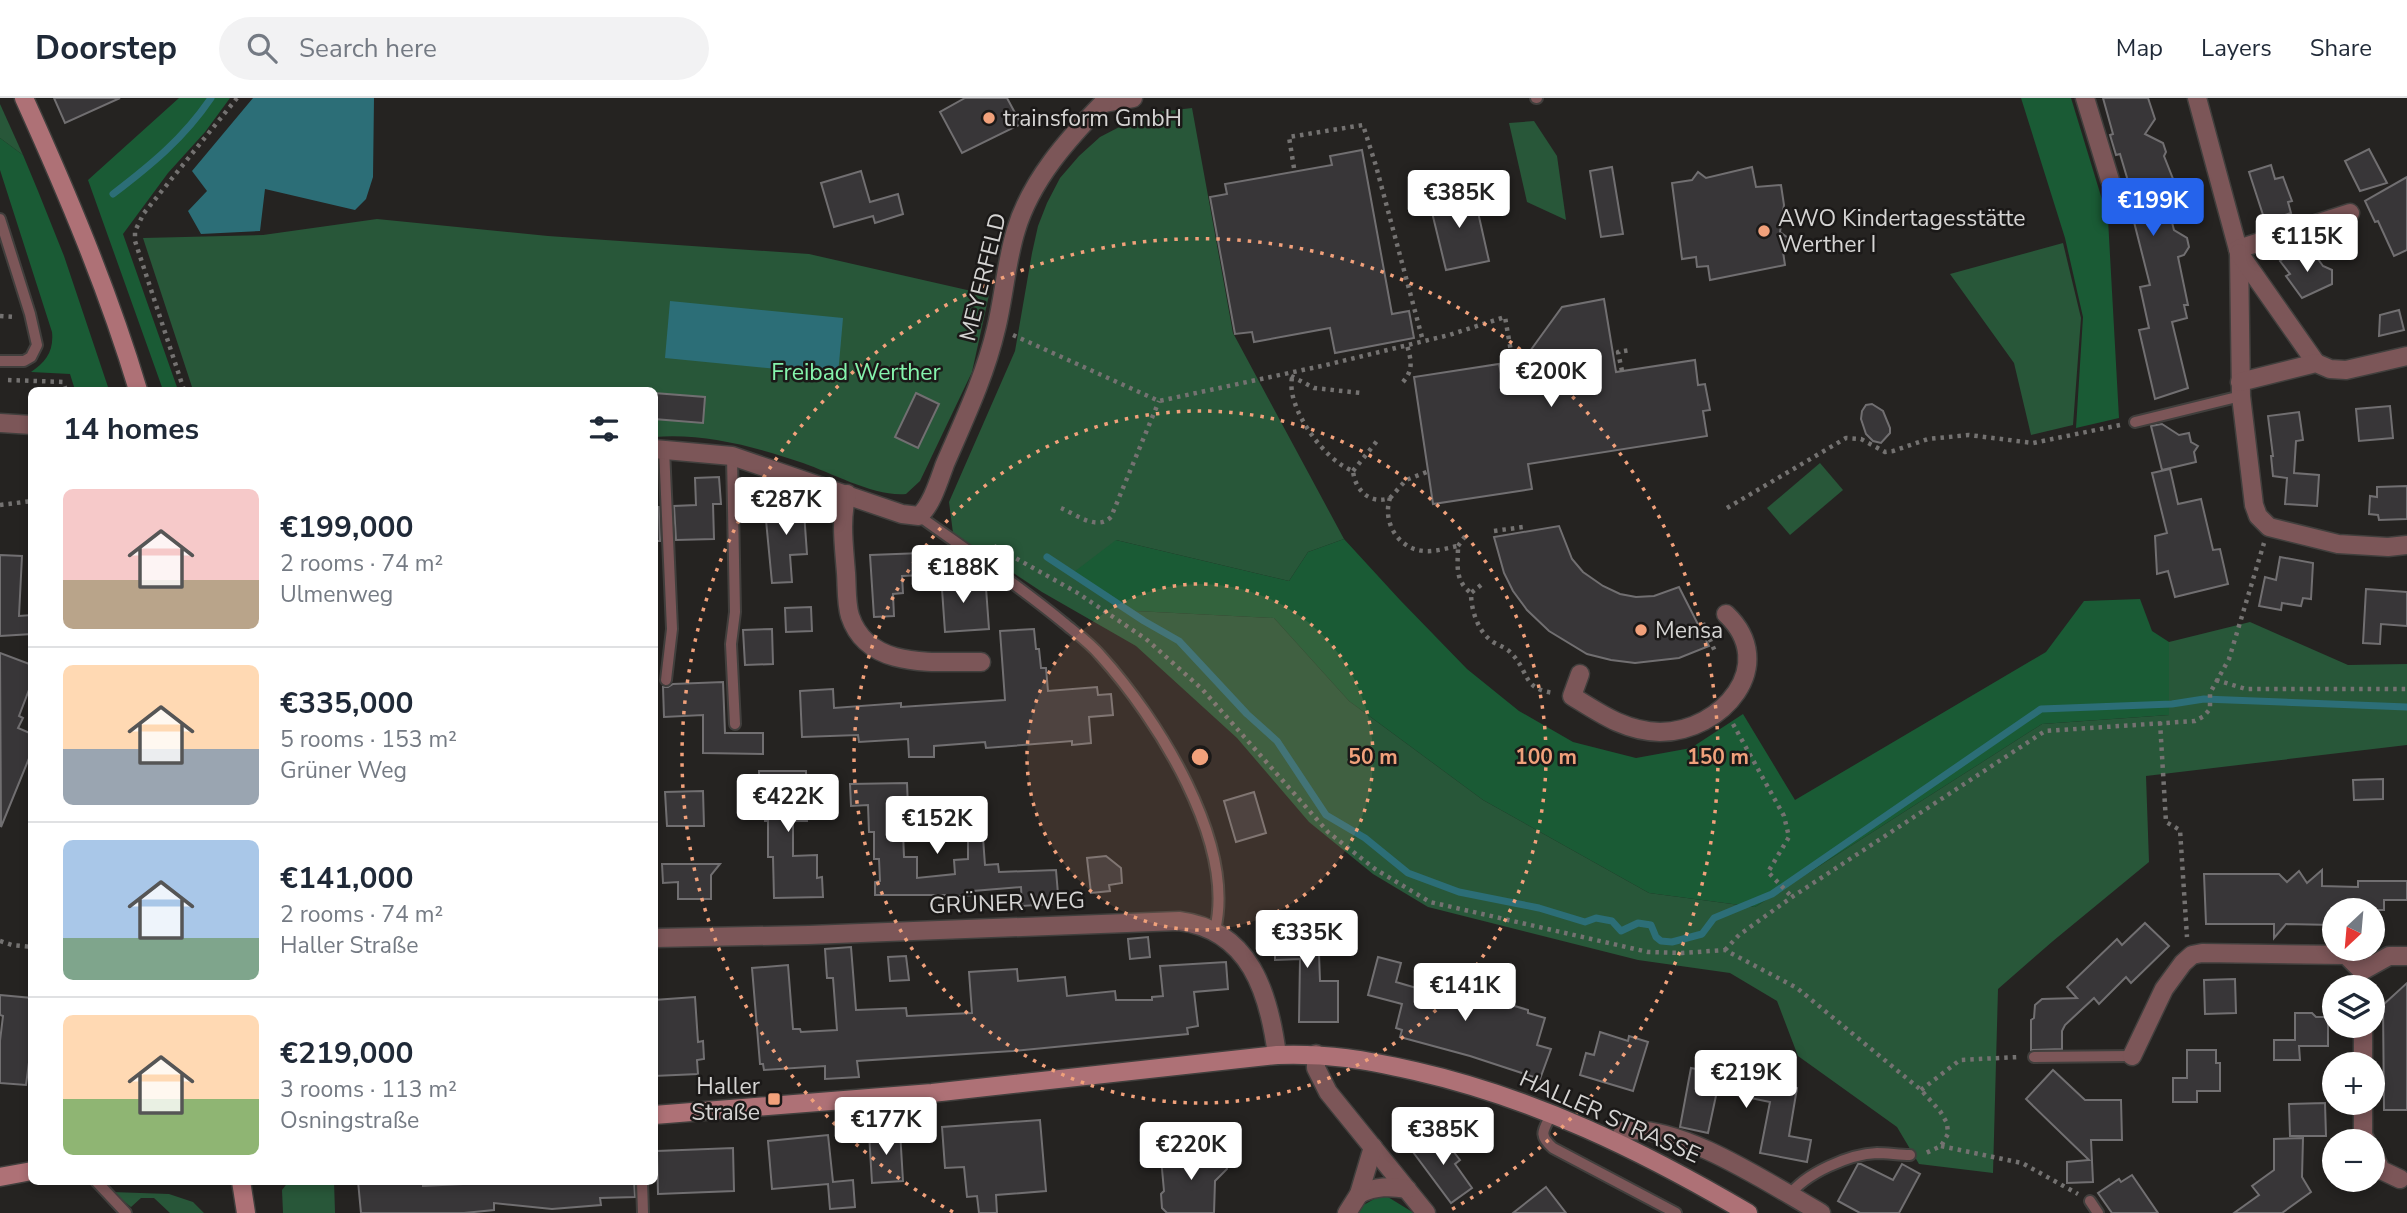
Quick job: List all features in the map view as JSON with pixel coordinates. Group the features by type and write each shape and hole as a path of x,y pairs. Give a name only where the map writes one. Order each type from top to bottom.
{"street":[{"path":"24,98 83,238 137,387"},
{"path":"1102,101 1133,98"},
{"path":"2085,98 2110,180"},
{"path":"2197,98 2238,251 2241,389 2254,505 2258,516 2269,527 2338,544 2389,547 2407,545"},
{"name":"MEYERFELD","path":"919,516 926,509 985,370 1017,228 1038,181 1072,135 1102,101"},
{"path":"2238,251 2350,212"},
{"path":"2238,251 2316,363 2330,369 2346,370 2407,356"},
{"path":"2241,389 2316,363"},
{"path":"0,423 28,425"},
{"path":"659,449 732,456 902,514 919,516"},
{"path":"847,494 842,513 847,597 857,632 885,654 903,660 981,662"},
{"path":"1580,674 1572,696 1612,722 1661,732 1695,724 1723,708 1738,692 1747,664 1745,642 1726,614"},
{"name":"GRÜNER WEG","path":"658,938 1179,921 1215,930"},
{"path":"1215,930 1228,940 1261,982 1278,1055"},
{"path":"2132,1056 2164,989 2192,955 2346,956 2359,975"},
{"path":"2367,975 2389,956 2407,956"},
{"path":"1316,1054 1316,1068 1320,1079 1426,1213"},
{"name":"HALLER STRASSE","path":"658,1115 932,1093 1278,1055 1316,1054 1356,1058 1517,1099 1618,1142 1698,1183 1748,1213"},
{"path":"1618,1142 1624,1131 1633,1130 1653,1132 1687,1142 1821,1213"},
{"path":"1347,1213 1359,1194 1373,1147"},
{"path":"0,1177 28,1172"},
{"path":"2385,1172 2400,1179"},
{"path":"242,1185 246,1213"},
{"path":"1359,1194 1371,1188 1390,1186 1407,1189"}],"lane":[{"path":"0,219 37,345 31,356 24,361 0,361"},
{"path":"2135,422 2241,389"},
{"path":"659,449 672,629 666,680"},
{"path":"732,456 735,612 731,644 735,724"},
{"path":"919,516 1038,602 1100,653 1156,729 1192,793 1208,835 1217,872 1219,900 1215,930"},
{"path":"2034,1057 2132,1056"},
{"path":"1552,1112 1542,1134 1544,1140 1553,1148 1676,1213"},
{"path":"1790,1196 1803,1181 1839,1162 1875,1153 1910,1155"},
{"path":"100,1185 127,1213"},
{"path":"642,1185 643,1213"},
{"path":"2090,1201 2098,1213"}],"path":[{"path":"183,387 135,241 135,231 144,214 237,98"},
{"path":"1294,168 1289,137 1363,125 1423,341"},
{"path":"0,316 16,317"},
{"path":"996,328 1159,401 1291,375 1505,317 1517,386"},
{"path":"1403,382 1410,374 1412,365 1407,345"},
{"path":"1622,371 1618,352 1630,350"},
{"path":"1291,375 1314,388 1361,393"},
{"path":"1291,375 1290,384 1297,405 1317,444 1337,464 1353,471"},
{"path":"0,380 63,382 65,387"},
{"path":"1061,508 1096,524 1105,523 1111,517 1159,401"},
{"path":"1727,508 1846,438 1861,439 1885,452 1928,439 1969,435 2033,443 2135,422"},
{"path":"1377,441 1353,471 1354,482 1366,496 1382,501 1390,498"},
{"path":"1427,472 1406,480 1390,498 1390,524 1400,541 1408,547 1426,551 1458,546"},
{"path":"0,505 28,502"},
{"path":"1494,531 1523,527"},
{"path":"1725,950 1739,935 1792,897 2045,731 2195,721 2204,716 2210,709 2210,693 2229,659 2269,527"},
{"path":"1466,535 1458,546 1458,578 1460,584 1471,593 1480,628 1492,641 1511,652 1534,688 1572,696"},
{"path":"986,542 1076,592 1146,639 1202,689 1328,832 1375,869 1430,902 1648,952 1725,950 1797,988 1921,1090 1940,1111 1947,1123 1948,1134 1941,1146 1925,1154 1910,1155"},
{"path":"1471,593 1481,585"},
{"path":"1703,623 1716,654"},
{"path":"2216,680 2246,689 2407,689"},
{"path":"1723,708 1784,816 1788,838 1768,872 1792,897"},
{"path":"2160,722 2166,822 2180,830 2188,941 2192,955"},
{"path":"0,941 28,947"},
{"path":"1921,1090 1960,1060 2034,1057"},
{"path":"1941,1146 2022,1163 2090,1201"}],"green space":[{"path":"179,98 230,98 205,132 168,173 123,234 177,387 162,387 88,180"},
{"path":"2021,98 2071,98 2108,219 2119,418 2076,428 2083,317 2065,238"},
{"path":"0,104 23,155 0,138"},
{"path":"1192,108 1233,333 1344,539 1308,552 1289,581 1116,540 1136,611 1274,618 1349,701 1483,800 1649,893 1755,907 2042,724 2169,715 2169,642 2250,622 2348,665 2407,664 2407,745 2146,776 2149,862 1998,989 1993,1173 1919,1164 1897,1127 1798,1056 1777,1001 1730,973 1638,960 1428,907 1373,874 1309,822 1237,738 1136,646 1042,592 953,533 949,502 1015,351 1038,226 1060,178 1100,137 1127,123 1158,112"},
{"path":"1534,121 1557,156 1566,220 1527,202 1509,123"},
{"path":"0,138 23,155 64,256 108,387 74,387 70,374 31,372 48,355 52,345 52,332 0,170"},
{"name":"Freibad Werther","path":"377,219 548,236 809,254 989,295 972,372 920,481 906,494 894,494 867,488 803,463 749,447 711,439 658,437 658,387 192,387 143,238 263,235"},
{"path":"2063,243 2081,318 2073,425 2031,435 2014,363 1950,274"},
{"path":"1820,463 1843,490 1790,535 1767,508"},
{"path":"1344,539 1467,669 1519,711 1573,742 1636,758 1691,748 1743,714 1795,800 2046,652 2084,601 2140,599 2152,631 2169,642 2169,715 2042,724 1755,907 1649,893 1483,800 1349,701 1274,618 1136,611 1074,572 1116,540 1289,581 1308,552"},
{"path":"286,1185 334,1185 335,1213 283,1213 282,1190"},
{"path":"112,1192 169,1194 193,1202 204,1213 170,1213 154,1198 141,1198 131,1207"},
{"path":"1383,1194 1414,1213 1357,1213 1360,1207"}],"water":[{"path":"253,98 374,98 373,177 366,199 355,210 265,189 260,231 201,234 188,211 207,191 192,171"},
{"path":"670,301 843,318 838,375 665,358"}],"building":[{"path":"54,98 120,98 65,123"},
{"path":"965,98 1007,98 1021,124 962,153 940,112"},
{"path":"2103,98 2148,98 2155,119 2145,134 2163,143 2166,152 2164,156 2179,194 2166,199 2174,230 2187,238 2189,247 2184,255 2178,257 2188,305 2184,305 2187,318 2172,322 2188,388 2155,399 2139,330 2149,328 2140,287 2150,285 2131,210 2136,208 2120,154 2116,155 2110,135 2113,134"},
{"path":"2369,149 2387,183 2360,191 2345,161"},
{"path":"1362,150 1392,314 1409,311 1414,338 1335,353 1330,328 1254,342 1252,332 1235,334 1210,197 1227,194 1225,184 1332,165 1330,156"},
{"path":"2271,165 2275,179 2283,177 2292,201 2288,202 2291,213 2265,221 2249,172"},
{"path":"1612,167 1623,234 1601,237 1590,171"},
{"path":"1752,167 1756,187 1781,185 1784,205 1780,232 1788,238 1782,245 1785,265 1710,280 1708,266 1697,267 1696,257 1682,259 1672,183 1692,180 1698,172 1706,178"},
{"path":"861,171 870,202 898,194 903,214 875,223 873,216 834,227 821,183"},
{"path":"2407,177 2407,250 2394,256 2378,221 2375,222 2365,201"},
{"path":"1473,190 1489,261 1446,270 1429,200"},
{"path":"2297,249 2306,262 2315,255 2323,266 2332,270 2332,284 2302,298 2286,276 2290,274 2280,261"},
{"path":"1604,299 1616,372 1695,360 1698,385 1705,384 1710,410 1703,411 1707,436 1528,464 1532,489 1433,504 1414,377 1499,364 1504,387 1562,307"},
{"path":"2399,310 2404,330 2379,336 2380,315"},
{"path":"658,393 705,397 703,423 658,419"},
{"path":"916,393 939,404 918,448 895,437"},
{"path":"1872,404 1883,411 1890,428 1890,433 1881,443 1873,441 1866,434 1861,419 1866,405"},
{"path":"2390,406 2393,438 2359,441 2356,409"},
{"path":"2299,412 2303,440 2296,441 2294,473 2319,475 2317,506 2285,504 2287,478 2273,476 2268,416"},
{"path":"2162,424 2179,435 2189,433 2191,442 2198,446 2194,452 2196,462 2162,470 2151,426"},
{"path":"2170,469 2178,504 2201,499 2213,550 2220,549 2228,584 2175,597 2168,571 2157,574 2155,536 2167,533 2152,473"},
{"path":"719,477 721,504 713,504 714,539 676,540 674,506 696,505 695,478"},
{"path":"2407,486 2407,519 2379,520 2378,515 2369,514 2370,496 2377,497 2377,487"},
{"path":"803,498 807,554 790,555 792,582 772,583 766,520 771,520 770,500"},
{"path":"658,507 659,507 658,541"},
{"path":"1559,526 1572,559 1583,572 1603,586 1620,594 1636,597 1654,596 1679,587 1709,646 1679,658 1635,663 1587,654 1549,631 1527,610 1513,591 1504,573 1494,537"},
{"path":"922,553 924,575 902,576 903,593 893,594 894,616 874,617 870,555"},
{"path":"0,555 22,556 19,616 28,615 28,634 0,636"},
{"path":"2280,557 2313,563 2311,599 2303,598 2301,606 2282,603 2281,610 2259,606 2265,577 2276,580"},
{"path":"965,573 967,590 986,588 989,629 945,632 941,575"},
{"path":"2366,589 2407,592 2407,626 2381,624 2380,644 2363,643"},
{"path":"811,607 812,631 786,632 785,608"},
{"path":"772,629 773,664 745,665 743,630"},
{"path":"1034,629 1041,668 1046,668 1048,691 1097,687 1098,695 1111,694 1113,715 1089,717 1091,743 1072,745 1072,741 986,748 985,742 934,746 934,757 909,757 908,739 859,742 858,735 802,737 800,691 833,689 834,708 901,703 901,707 1005,700 1000,631"},
{"path":"0,653 28,664 28,692 19,716 23,718 18,728 28,732 28,761 1,827"},
{"path":"723,682 725,733 763,733 763,754 703,753 703,715 664,717 663,687 673,684"},
{"path":"759,771 806,771 807,821 793,821 793,856 817,855 817,878 822,877 823,897 774,898 773,857 768,857 768,821 765,821 765,817 760,817"},
{"path":"2383,779 2383,799 2354,800 2353,780"},
{"path":"907,783 908,807 902,807 904,857 917,857 917,878 955,874 954,860 968,859 968,824 982,824 985,865 998,864 999,872 1056,870 1058,894 1052,894 1052,904 1022,906 1021,887 973,891 973,895 945,897 875,895 875,882 880,881 879,859 874,859 874,832 869,832 868,805 851,806 850,784"},
{"path":"703,791 704,826 667,826 665,792"},
{"path":"1254,792 1266,833 1236,842 1224,801"},
{"path":"1106,856 1121,868 1122,883 1109,885 1110,891 1091,893 1087,858"},
{"path":"662,864 720,864 711,875 711,899 678,899 678,882 663,883"},
{"path":"2322,870 2322,886 2358,887 2358,881 2407,881 2407,900 2322,898 2322,925 2286,924 2274,938 2274,924 2206,924 2204,874 2279,874 2287,882 2299,871 2307,883"},
{"path":"1275,920 1311,921 1311,928 1318,927 1320,981 1338,981 1338,1022 1299,1022 1300,959 1275,960"},
{"path":"2145,923 2169,946 2131,983 2126,977 2099,1004 2094,998 2065,1025 2062,1031 2062,1049 2031,1050 2031,1020 2034,1018 2035,1005 2042,999 2077,998 2067,987 2117,939 2122,945"},
{"path":"1148,937 1150,957 1130,959 1128,939"},
{"path":"851,947 856,1010 906,1008 907,1016 972,1013 969,972 1017,969 1018,981 1065,977 1067,996 1115,991 1116,1000 1152,1000 1152,997 1163,996 1160,966 1226,962 1228,989 1194,992 1198,1026 1187,1028 1188,1034 1013,1051 857,1061 859,1077 825,1079 825,1066 764,1070 763,1064 760,1064 752,968 788,965 793,1029 800,1029 801,1032 837,1030 833,978 827,978 825,949"},
{"path":"906,956 909,980 890,981 888,957"},
{"path":"1378,957 1401,963 1396,982 1461,1001 1464,991 1528,1010 1528,1013 1545,1018 1537,1045 1551,1049 1540,1079 1400,1037 1402,1030 1396,1028 1402,1004 1368,995"},
{"path":"2235,979 2236,1013 2205,1014 2204,980"},
{"path":"2407,983 2407,1110 2385,1110 2385,1003"},
{"path":"0,995 28,998 26,1085 0,1083 3,1016 0,1015"},
{"path":"695,997 698,1042 703,1041 704,1059 697,1060 698,1074 658,1076 658,1000"},
{"path":"2295,1013 2312,1013 2316,1017 2322,1017 2322,1038 2328,1038 2328,1046 2299,1046 2300,1060 2274,1060 2274,1040 2295,1040"},
{"path":"1600,1032 1628,1041 1629,1036 1648,1042 1633,1091 1580,1075 1586,1053 1594,1055"},
{"path":"2187,1050 2216,1050 2216,1063 2220,1063 2220,1091 2197,1091 2197,1102 2173,1102 2173,1078 2187,1078"},
{"path":"1691,1068 1797,1088 1789,1136 1811,1140 1807,1162 1760,1153 1770,1102 1717,1091 1708,1133 1680,1127"},
{"path":"2053,1070 2085,1100 2121,1100 2122,1140 2091,1140 2093,1182 2067,1183 2067,1162 2089,1160 2026,1099"},
{"path":"2322,1103 2326,1129 2322,1129 2322,1136 2290,1136 2289,1104"},
{"path":"1040,1120 1046,1191 996,1195 997,1213 979,1213 977,1196 967,1197 964,1167 945,1168 942,1127"},
{"path":"900,1131 903,1181 872,1183 869,1133"},
{"path":"1439,1133 1460,1160 1455,1164 1472,1188 1451,1203 1413,1152"},
{"path":"828,1135 833,1182 853,1180 855,1207 830,1209 828,1184 772,1189 768,1141"},
{"path":"2303,1138 2302,1177 2311,1192 2282,1213 2234,1213 2259,1195 2252,1186 2274,1170 2274,1139"},
{"path":"733,1148 734,1191 658,1194 658,1151"},
{"path":"1199,1151 1199,1155 1225,1154 1227,1169 1215,1181 1214,1213 1167,1213 1162,1208 1161,1194 1164,1191 1161,1158 1172,1157 1171,1153"},
{"path":"1858,1164 1893,1180 1902,1164 1920,1174 1899,1213 1860,1213 1838,1201"},
{"path":"2132,1175 2158,1213 2112,1213 2098,1193 2119,1179 2121,1182"},
{"path":"358,1185 634,1185 635,1197 600,1198 601,1205 552,1209 494,1203 494,1210 464,1213 361,1213"},
{"path":"1546,1187 1566,1213 1513,1213"}],"waterway":[{"path":"113,194 166,150 190,126 211,98"},
{"path":"1047,557 1179,641 1247,714 1277,741 1326,815 1365,838 1408,873 1459,892 1539,908 1585,922 1596,918 1612,921 1621,931 1638,923 1651,925 1656,937 1661,941 1672,942 1702,934 1714,918 1772,894 2041,709 2172,704 2204,699 2407,707"}],"place":[{"name":"trainsform GmbH","path":"989,118"},
{"name":"AWO Kindertagesstätte Werther I","path":"1764,231"},
{"name":"Mensa","path":"1641,630"},
{"name":"Haller Straße","path":"774,1099"}]}
